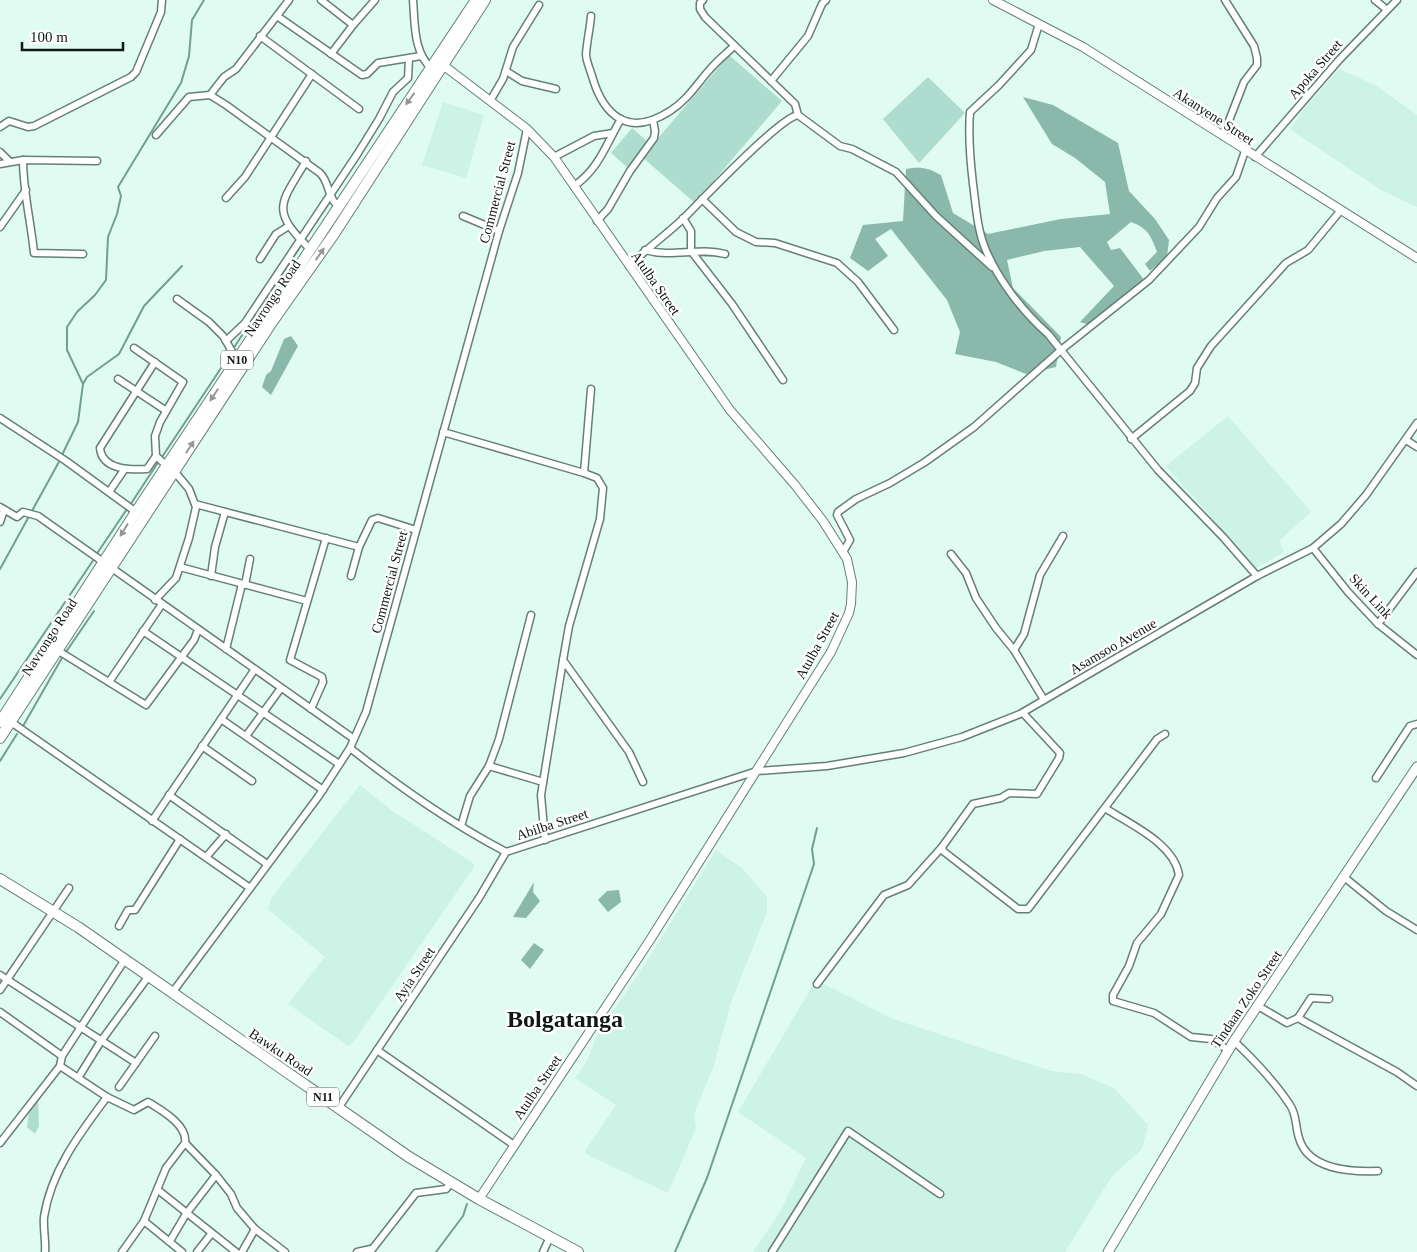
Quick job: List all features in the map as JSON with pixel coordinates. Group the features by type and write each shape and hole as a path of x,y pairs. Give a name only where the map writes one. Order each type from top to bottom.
{"highway":[{"name":"Navrongo Road","path":"5,722 57,650 107,566 136,512 171,469 305,243 338,206 396,118 438,67 476,0"},
{"name":"Navrongo Road","path":"0,738 5,722 107,566 438,67 485,0"},
{"name":"Bawku Road","path":"0,879 172,993 339,1107 409,1158 479,1199 578,1252"}],"main road":[{"name":"Tindaan Zoko Street","path":"1108,1252 1228,1050 1417,767"}],"street":[{"path":"0,126 10,122 28,127 34,126 131,76 136,72 161,12 162,0"},
{"path":"210,96 224,77 236,69 289,0"},
{"path":"321,0 353,25"},
{"path":"331,54 375,0"},
{"path":"414,0 415,27 421,56 438,67"},
{"path":"703,0 700,3 700,9 734,46 795,104 798,115 840,146 852,149 896,172 936,216 996,270"},
{"path":"771,81 808,36 822,4 826,0"},
{"name":"Akanyene Street","path":"993,0 1084,47 1417,258"},
{"path":"1222,136 1244,82 1257,64 1254,46 1224,0"},
{"path":"1375,0 1386,9"},
{"name":"Apoka Street","path":"1255,157 1386,9 1397,0"},
{"path":"490,101 506,71 513,47 539,5"},
{"path":"277,16 362,75 367,74 378,63 421,56"},
{"path":"591,16 586,56 594,82 610,113 635,123 653,120 672,111 734,46"},
{"path":"1039,24 1031,50 999,85 970,112 968,153 979,227 985,248 996,270 1033,321 1061,350 1131,439 1158,470 1242,557 1256,576"},
{"path":"260,36 360,108"},
{"path":"226,341 245,323 305,243 330,194 379,119 393,92 408,78 409,59"},
{"name":"Atulba Street","path":"438,67 490,101 527,129 554,157 730,410 795,485 823,521 843,552 852,582 849,613 831,652 646,947 479,1199"},
{"path":"506,71 522,80 556,89"},
{"path":"226,198 244,177 312,74"},
{"path":"156,135 189,97 210,96 226,104 327,179 332,200 338,206"},
{"path":"629,266 683,218 774,131 794,115 798,115"},
{"path":"574,186 585,178 596,165 621,119"},
{"path":"597,221 608,209 630,171 654,138 653,120"},
{"name":"Commercial Street","path":"172,993 323,790 354,739 373,691 499,231 518,173 527,129"},
{"path":"554,157 594,136 612,133"},
{"path":"843,552 850,540 837,515 838,512 856,498 890,483 925,462 974,427 1061,350 1149,280 1199,226 1217,198 1236,177 1245,150"},
{"path":"0,152 9,161"},
{"path":"23,160 23,180 34,253 83,254"},
{"path":"0,164 23,160 97,161"},
{"path":"305,243 289,226 282,210 282,202 306,162"},
{"path":"0,227 26,190"},
{"path":"702,199 736,232 756,242 775,243 836,264 858,282 894,330"},
{"path":"1131,439 1190,391 1195,383 1197,368 1211,346 1286,263 1308,250 1341,210"},
{"path":"463,216 499,231"},
{"path":"683,218 691,232 691,251 732,304 783,380"},
{"path":"260,259 276,234 289,226"},
{"path":"645,250 670,254 691,251 714,251 725,254"},
{"path":"177,299 210,322 226,341 237,360"},
{"path":"134,348 183,382 165,410 155,436 156,456 147,469 124,470 111,464 100,452 100,448 154,362"},
{"path":"118,379 165,410"},
{"path":"584,473 591,389"},
{"path":"1,422 56,454 136,512"},
{"name":"Asamsoo Avenue","path":"757,771 827,766 904,754 962,737 1023,713 1256,576 1313,548 1341,524 1366,495 1417,422"},
{"path":"444,432 584,473 597,478 603,488 600,519 569,626 543,782 541,795 545,840"},
{"path":"1406,440 1417,447"},
{"path":"155,600 176,578 194,520 195,504 189,489 156,456"},
{"path":"109,492 124,470"},
{"path":"195,504 359,547"},
{"path":"0,522 2,508 18,517 23,512 31,512 38,516 354,739"},
{"path":"212,576 215,547 225,512"},
{"path":"351,576 359,547 372,520 378,518 416,530"},
{"path":"1014,650 1024,634 1040,575 1063,536"},
{"path":"311,709 323,682 322,677 290,660 326,538"},
{"name":"Skin Link","path":"1313,548 1348,592 1378,624 1417,655"},
{"path":"951,554 966,573 976,598 996,628 1014,650 1044,700"},
{"path":"226,649 250,559"},
{"path":"180,567 307,601"},
{"path":"1378,624 1417,572"},
{"path":"109,682 162,604"},
{"path":"461,826 470,796 488,766 499,739 531,615"},
{"path":"57,650 146,704 181,657 198,630"},
{"path":"144,631 339,764"},
{"path":"564,660 629,752 643,782"},
{"path":"152,821 255,669"},
{"path":"246,736 281,688"},
{"path":"817,984 884,896 908,885 942,846 975,803 1001,798 1011,793 1036,796 1055,766 1060,753 1023,713"},
{"path":"221,718 323,790"},
{"path":"5,722 206,856 250,888"},
{"path":"1376,778 1410,726 1417,724"},
{"path":"942,846 943,851 1018,909 1024,910 1031,906 1157,739 1165,734"},
{"path":"202,746 252,781"},
{"name":"Abilba Street","path":"350,748 407,793 506,852 757,771"},
{"path":"488,766 543,782"},
{"path":"169,795 267,864"},
{"path":"1105,808 1161,845 1174,862 1179,875 1161,914 1137,943 1129,966 1113,995 1113,1001 1154,1013 1191,1037 1211,1039 1228,1050"},
{"path":"206,856 226,834"},
{"path":"119,926 128,910 135,910 180,839"},
{"name":"Ayia Street","path":"339,1107 480,898 506,852"},
{"path":"1344,877 1386,911 1417,930"},
{"path":"0,990 54,913 69,888"},
{"path":"0,1143 60,1066 62,1056 124,961"},
{"path":"0,975 136,1063"},
{"path":"78,1078 101,1041 148,977"},
{"path":"1258,1006 1287,1023 1298,1018 1311,998 1329,999"},
{"path":"0,1012 62,1056"},
{"path":"1298,1018 1397,1072 1417,1086"},
{"path":"119,1087 155,1036"},
{"path":"1234,1041 1251,1057 1291,1106 1296,1118 1299,1139 1308,1154 1335,1169 1354,1172 1378,1171"},
{"path":"378,1050 514,1145"},
{"path":"60,1066 107,1097 134,1110 148,1102 159,1108 182,1129 185,1138 184,1143 166,1168 144,1221 122,1252"},
{"path":"45,1252 44,1218 60,1170 72,1146 107,1097"},
{"path":"772,1252 848,1131 940,1194"},
{"path":"184,1143 216,1175 230,1194 237,1208 255,1229 284,1252"},
{"path":"170,1241 186,1214 216,1175"},
{"path":"357,1252 371,1251 416,1193 446,1189 452,1183"},
{"path":"158,1190 236,1252"},
{"path":"144,1221 182,1252"},
{"path":"242,1252 255,1229"},
{"path":"197,1252 211,1234"},
{"path":"542,1252 550,1237"}],"shaded area":[{"path":"729,55 782,101 695,203 642,157"},
{"path":"1339,69 1375,85 1417,115 1417,207 1381,190 1290,129 1306,107"},
{"path":"928,77 965,113 919,163 883,119"},
{"path":"1023,97 1053,105 1118,143 1129,191 1155,219 1169,240 1167,257 1150,271 1145,264 1157,252 1151,237 1141,227 1131,222 1107,242 1111,250 1120,248 1145,281 1093,326 1080,322 1114,286 1080,247 1044,251 1007,260 1013,288 1061,337 1056,367 1026,374 996,362 955,354 960,332 947,300 891,229 875,239 888,256 868,271 850,258 863,225 903,221 906,169 911,168 924,168 941,175 953,213 988,234 1061,219 1110,214 1105,182 1075,158 1052,144"},
{"path":"443,102 484,115 466,178 422,165"},
{"path":"632,128 648,142 627,167 611,153"},
{"path":"291,336 298,346 271,395 262,387 266,375 271,371 284,339"},
{"path":"1228,416 1311,512 1279,541 1284,552 1256,568 1166,466"},
{"path":"360,785 391,810 473,863 474,867 355,1040 348,1046 288,1004 325,957 268,909 271,899"},
{"path":"716,850 742,868 767,897 767,912 731,1002 714,1065 694,1114 696,1128 668,1193 586,1154 585,1151 616,1105 575,1078 588,1059 597,1035 647,961"},
{"path":"534,882 533,892 540,901 526,918 513,917"},
{"path":"619,890 621,902 608,912 598,900 607,891"},
{"path":"534,943 544,950 530,969 521,960"},
{"path":"816,980 893,1019 1051,1071 1081,1074 1114,1088 1148,1125 1142,1149 1112,1176 1065,1252 753,1252 780,1212 806,1158 738,1112"},
{"path":"38,1097 39,1126 35,1134 27,1127 30,1103"}],"waterway":[{"path":"83,384 67,350 67,327 77,312 95,295 106,280 108,237 117,214 121,196 118,187 181,83 189,56 192,20 204,0"},
{"path":"304,240 331,200"},
{"path":"233,349 302,244"},
{"path":"62,455 78,422 83,384 87,377 119,354 144,306 182,266"},
{"path":"162,457 231,353"},
{"path":"0,569 60,460"},
{"path":"130,505 159,461"},
{"path":"96,555 127,509"},
{"path":"0,699 94,559"},
{"path":"66,652 94,611"},
{"path":"22,728 63,656"},
{"path":"0,761 17,734"},
{"path":"675,1252 707,1178 814,864 812,849 817,828"},
{"path":"436,1252 463,1216 467,1204"}],"district":[{"name":"Bolgatanga","path":"565,1019"}]}
